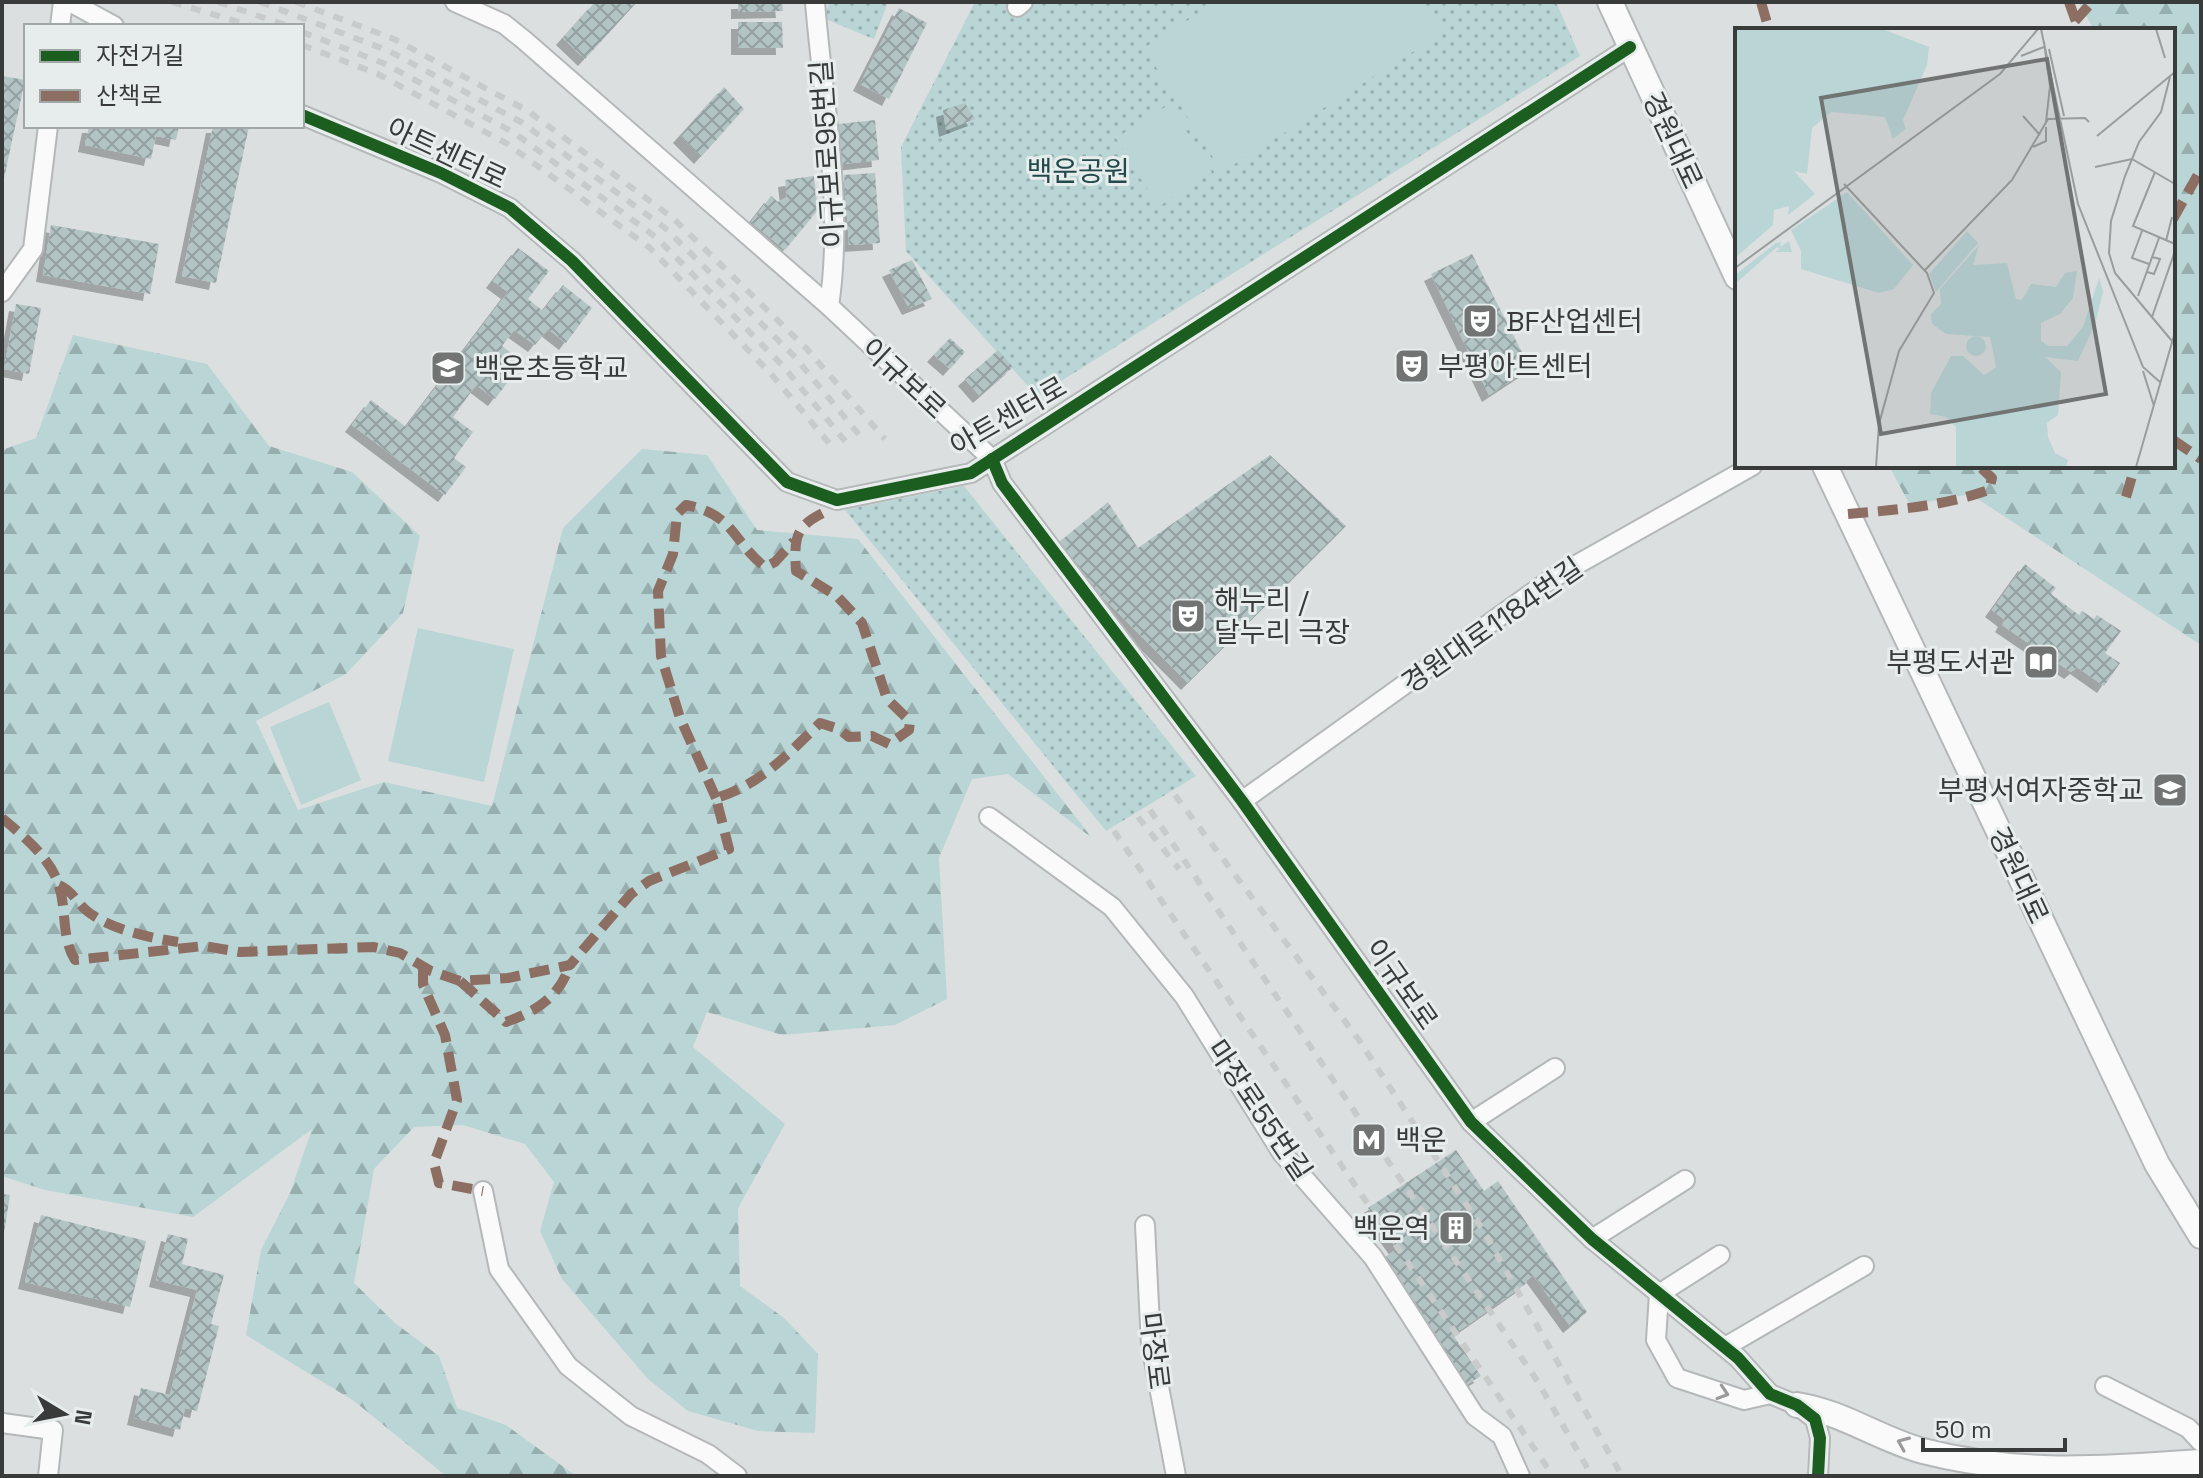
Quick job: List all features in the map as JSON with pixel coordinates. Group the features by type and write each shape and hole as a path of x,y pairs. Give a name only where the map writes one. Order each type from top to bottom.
{"main road":[{"name":"경원대로","path":"1610,2 1735,273"},
{"name":"경원대로","path":"1826,468 2157,1164 2201,1236"},
{"path":"1797,1405 1826,1410 1921,1450 2024,1470 2089,1471 2201,1462"}],"street":[{"path":"60,24 63,2"},
{"path":"70,2 110,24"},
{"name":"이규보로","path":"455,2 504,24 524,40 829,306 992,459 1002,483 1242,801 1471,1122 1592,1239 1725,1347 1770,1394 1797,1405"},
{"name":"이규보로95번길","path":"815,2 833,208 835,265 829,306"},
{"name":"아트센터로","path":"304,116 441,173 510,208 572,261 787,482 837,500 971,473 1630,47"},
{"path":"2,292 33,249 48,128"},
{"name":"경원대로1184번길","path":"1242,801 1553,578 1748,468"},
{"name":"마장로55번길","path":"989,817 1112,907 1184,996 1282,1153 1373,1257 1475,1416 1502,1436 1520,1476"},
{"path":"1471,1122 1555,1068"},
{"path":"1592,1239 1685,1180"},
{"path":"483,1191 499,1269 568,1366 631,1416 708,1454 737,1476"},
{"name":"마장로","path":"1145,1225 1151,1345 1176,1476"},
{"path":"1720,1255 1659,1294 1656,1340 1677,1378 1744,1400 1770,1394"},
{"path":"1725,1347 1864,1266"},
{"path":"2105,1386 2188,1428 2201,1442"},
{"path":"1797,1405 1815,1419 1820,1438 1818,1476"},
{"path":"2,1423 53,1430 48,1476"}],"green space":[{"path":"830,2 888,2 874,39 823,18"},
{"name":"백운공원","path":"975,2 1556,2 1580,56 1037,396 906,251 901,147"},
{"path":"1217,2 1424,2 1443,33 1222,172 1144,48"},
{"path":"2079,2 2201,2 2201,645 1970,494 1910,505 1890,468 2175,468 2175,28 2093,28"},
{"path":"1170,104 1212,173 1158,207 1116,138"},
{"path":"73,335 207,364 269,446 352,472 420,536 403,613 346,674 256,721 298,810 384,782 492,806 563,528 642,449 707,455 757,530 858,539 1092,838 1008,774 972,779 939,858 947,999 895,1025 782,1035 707,1012 693,1047 785,1124 738,1208 740,1286 784,1318 818,1354 815,1433 758,1431 688,1411 648,1379 562,1279 540,1231 554,1182 525,1144 463,1125 414,1127 374,1169 354,1283 395,1323 439,1356 457,1408 506,1425 576,1476 446,1476 354,1401 246,1335 261,1250 290,1193 312,1129 193,1217 45,1190 2,1176 2,450 36,438"},
{"path":"964,486 1196,776 1106,831 845,510"},
{"path":"418,628 514,649 484,782 388,761"},
{"path":"329,702 361,780 301,805 270,727"}],"building":[{"path":"595,2 637,2 585,59 563,38"},
{"path":"738,2 782,2 783,11 738,12"},
{"path":"899,8 927,23 889,99 860,84"},
{"path":"738,22 782,22 783,48 738,48"},
{"path":"2,76 24,80 24,85 2,182"},
{"path":"724,87 744,109 701,157 680,136"},
{"path":"965,103 975,119 946,130 943,110"},
{"path":"875,120 879,160 835,165 830,125"},
{"path":"89,128 179,128 176,140 156,136 151,159 85,145"},
{"path":"213,128 249,128 216,283 182,276"},
{"path":"875,173 880,243 849,245 844,175"},
{"path":"814,176 818,210 785,250 751,222 771,196 778,202 787,197 785,180"},
{"path":"51,225 159,244 150,294 43,275"},
{"path":"518,248 549,271 528,299 543,311 563,285 592,308 566,343 548,329 535,345 514,330 502,346 523,362 495,399 476,385 453,417 473,432 454,458 466,467 445,495 352,425 371,400 406,427 508,292 493,281"},
{"name":"BF산업센터","path":"1472,254 1530,368 1489,395 1431,274"},
{"path":"912,260 932,299 909,308 889,270"},
{"path":"16,304 41,308 29,374 4,369"},
{"path":"950,338 965,352 950,369 934,355"},
{"path":"998,350 1013,367 980,396 965,379"},
{"name":"해누리 / 달누리 극장","path":"1270,455 1346,526 1188,683 1053,547 1108,502 1138,548"},
{"path":"2025,564 2056,588 2051,594 2079,615 2082,611 2094,619 2097,615 2121,631 2105,653 2120,663 2104,686 2077,667 2071,672 2002,625 2005,620 1992,610"},
{"name":"백운역","path":"1456,1150 1484,1191 1498,1181 1587,1312 1570,1326 1533,1275 1527,1283 1453,1335 1481,1376 1466,1385 1385,1257 1397,1249 1368,1208"},
{"path":"2,1194 10,1195 4,1233 2,1232"},
{"path":"41,1215 146,1241 130,1307 25,1282"},
{"path":"168,1234 188,1239 182,1264 224,1275 211,1324 219,1326 197,1411 185,1408 180,1430 134,1418 141,1388 170,1395 197,1290 156,1280"}],"railway":[{"path":"172,2 245,24"},
{"path":"218,2 282,24"},
{"path":"260,2 389,51 521,122 665,228 795,357 865,442"},
{"path":"296,2 394,39 528,111 673,218 806,348 885,439"},
{"path":"304,33 383,63 513,132 657,238 783,366 850,447"},
{"path":"304,46 378,74 506,143 650,248 772,375 834,449"},
{"path":"1175,795 1359,1040 1483,1230 1622,1476"},
{"path":"1150,810 1538,1382 1592,1476"},
{"path":"1138,817 1179,869"},
{"path":"1114,831 1553,1476"}],"marked path":[{"path":"1761,2 1768,28"},
{"path":"2069,2 2078,28"},
{"path":"2075,21 2092,2"},
{"path":"2175,215 2201,169"},
{"path":"2175,441 2201,459"},
{"path":"1848,514 1937,504 1989,490 1992,478 1981,468"},
{"path":"2126,497 2134,468"},
{"path":"716,798 680,718 661,656 658,591 673,554 677,514 686,505 714,515 765,567 775,562 794,541"},
{"path":"2,818 50,866 61,895 68,942 75,960 204,946 240,952 374,947 400,953 431,971 460,981 508,978 570,965 631,894 649,881 729,849 716,798 760,777 820,723 839,729 849,737 872,736 889,744 909,730 910,721 887,699 862,623 837,596 796,571 799,533 809,521 829,510"},
{"path":"59,885 68,890 87,911 107,923 178,942"},
{"path":"460,981 506,1022 546,1001 560,986 570,965"},
{"path":"423,967 423,985 445,1035 457,1100 434,1163 439,1183 483,1191"}],"cycle path":[{"path":"304,116 441,173 510,208 572,261 787,482 837,500 971,473 1630,47"},
{"path":"992,459 1002,483 1242,801 1471,1122 1592,1239 1738,1358 1770,1394 1797,1405 1815,1419 1820,1438 1818,1476"}],"place":[{"name":"BF산업센터","path":"1480,321"},
{"name":"부평아트센터","path":"1412,366"},
{"name":"백운초등학교","path":"448,368"},
{"name":"해누리 / 달누리 극장","path":"1188,616"},
{"name":"부평도서관","path":"2041,662"},
{"name":"부평서여자중학교","path":"2170,790"},
{"name":"백운","path":"1369,1140"},
{"name":"백운역","path":"1456,1228"}]}
